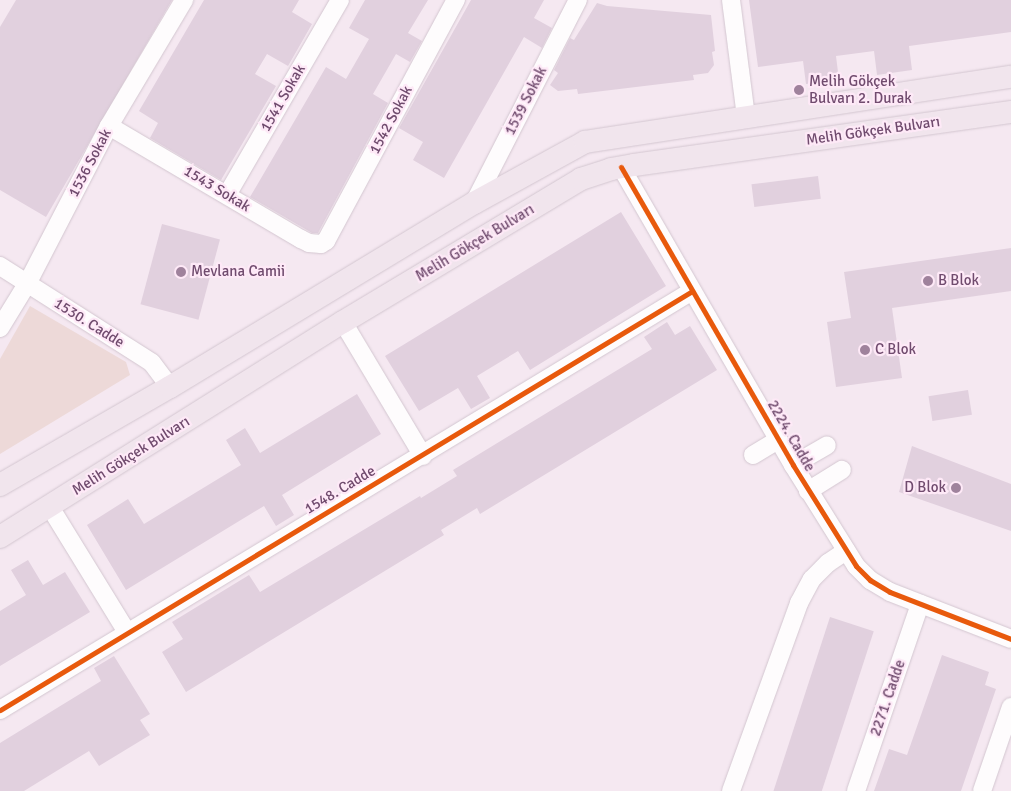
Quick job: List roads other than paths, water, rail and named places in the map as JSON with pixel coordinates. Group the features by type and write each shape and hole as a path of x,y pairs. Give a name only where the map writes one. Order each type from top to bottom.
{"main road":[{"path":"0,485 170,387 474,202 585,142 1011,77"},
{"name":"Melih Gökçek Bulvarı","path":"0,537 343,322 582,179 621,167 1011,112"}],"street":[{"name":"1536 Sokak","path":"0,328 27,284 109,126 184,0"},
{"name":"1541 Sokak","path":"227,195 340,0"},
{"name":"1542 Sokak","path":"326,241 456,0"},
{"name":"1539 Sokak","path":"474,202 578,0"},
{"path":"731,0 746,117"},
{"name":"1543 Sokak","path":"109,126 309,243 321,244 326,241"},
{"name":"2224. Cadde","path":"621,167 793,466 856,566 870,580 920,604 1011,638"},
{"name":"1530. Cadde","path":"0,266 152,362 170,387"},
{"name":"1548. Cadde","path":"0,710 423,456 692,291"},
{"path":"343,322 423,456"},
{"path":"753,455 778,440"},
{"path":"793,466 827,445"},
{"path":"808,491 842,470"},
{"path":"50,507 127,632"},
{"path":"731,791 799,602 812,579 828,563 846,550"},
{"name":"2271. Cadde","path":"856,791 920,604"},
{"path":"982,791 1011,706"}],"place":[{"name":"Melih Gökçek Bulvarı 2. Durak","path":"799,90"},
{"name":"Mevlana Camii","path":"181,272"},
{"name":"B Blok","path":"928,281"},
{"name":"C Blok","path":"865,350"},
{"name":"D Blok","path":"956,488"}]}
